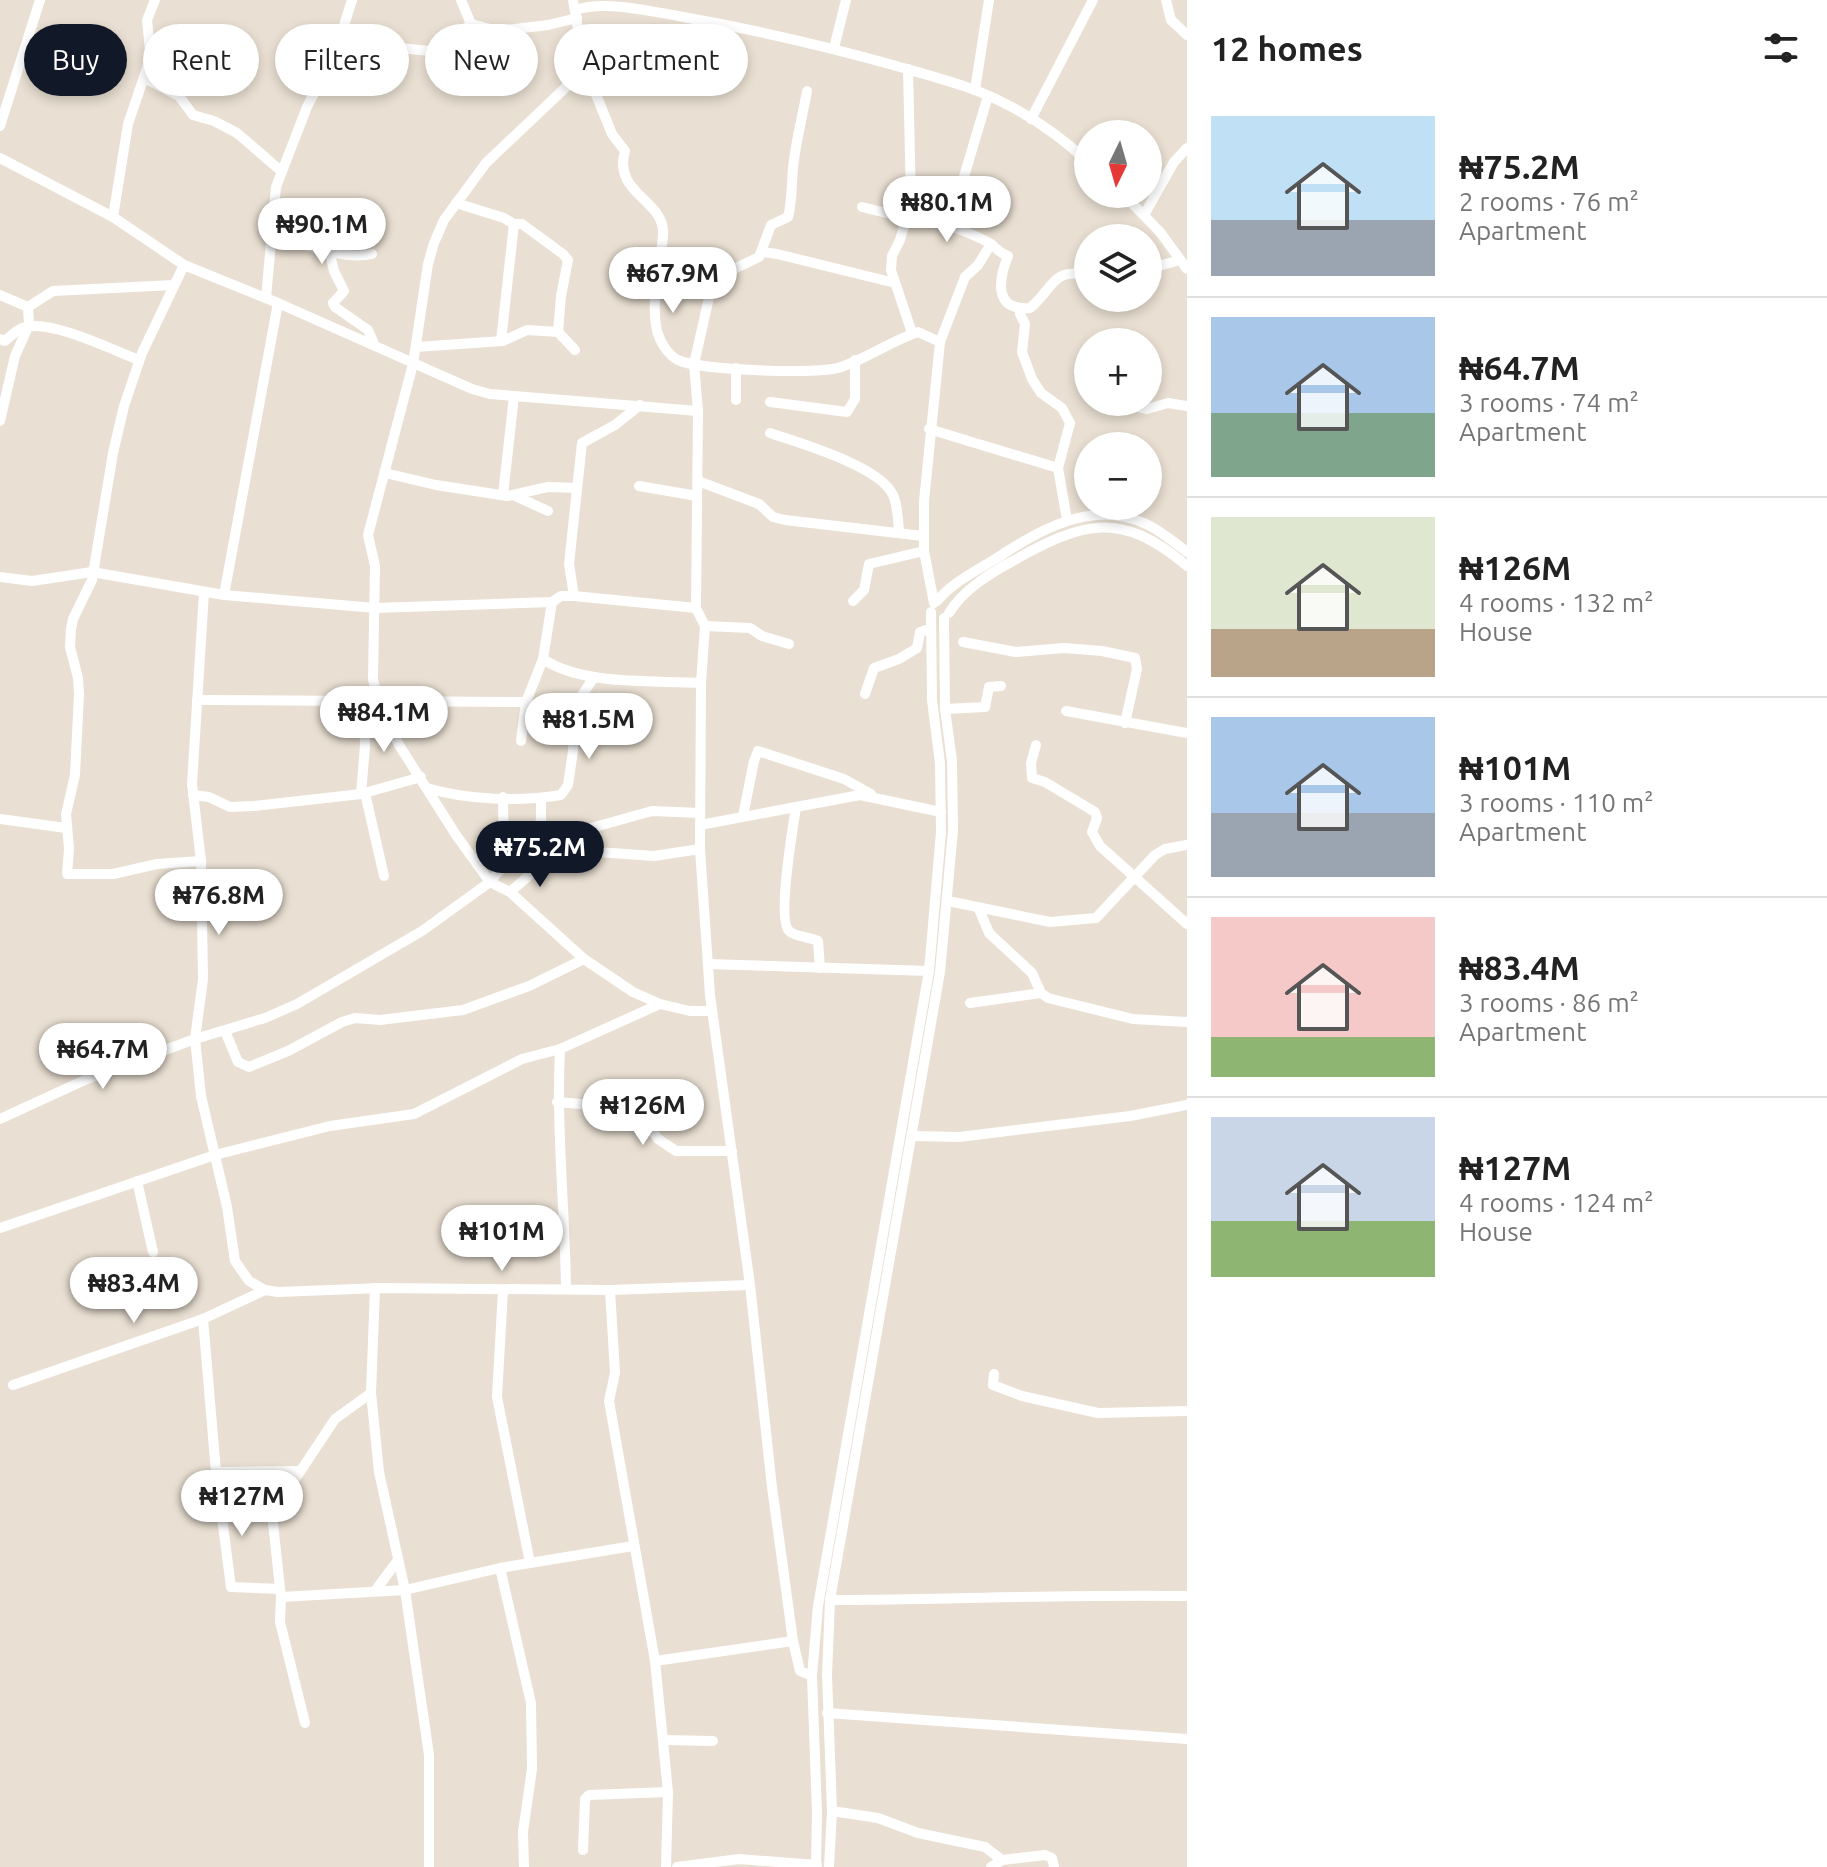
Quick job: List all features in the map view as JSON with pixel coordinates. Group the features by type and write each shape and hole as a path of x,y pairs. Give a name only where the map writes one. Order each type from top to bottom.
{"street":[{"path":"0,126 40,0"},
{"path":"147,24 155,0"},
{"path":"344,24 352,0"},
{"path":"461,0 471,24"},
{"path":"834,48 846,0"},
{"path":"975,90 989,0"},
{"path":"1031,119 1093,0"},
{"path":"1166,0 1171,20 1187,35"},
{"path":"538,26 548,25 576,9 602,3 738,26 834,48 975,90 1031,119 1074,151"},
{"path":"908,69 911,201 892,256 891,270 912,333"},
{"path":"113,217 128,124 143,81"},
{"path":"807,91 794,158 788,217 771,225 759,257 742,267 724,271 713,279 694,364 698,411 696,608 705,626 701,683 700,849 712,1011 750,1285 793,1641 800,1671 812,1676"},
{"path":"179,96 190,113 222,124 237,133 281,171"},
{"path":"266,298 274,197 281,171 313,96"},
{"path":"557,96 486,163 444,220 434,243 413,364 368,535 375,566 373,679 378,701 399,745 490,882 510,892 584,959 633,992 660,1004 690,1011 712,1011"},
{"path":"597,96 612,134 625,151 624,173 627,182 661,222 657,332 675,359 736,368 831,369 912,333 924,333 940,342"},
{"path":"949,227 988,96"},
{"path":"1144,215 1174,162 1187,148"},
{"path":"0,158 113,217 184,265 472,389 514,396 698,411"},
{"path":"456,203 514,224 522,224 568,260 558,332"},
{"path":"862,207 908,216 928,216 991,244 1008,256 1001,277 1003,299 1007,304 1021,309 1030,308 1036,303 1058,277 1074,272"},
{"path":"1137,208 1184,264"},
{"path":"501,341 514,224"},
{"path":"273,235 360,256 372,254"},
{"path":"991,244 978,265 965,277 940,342 929,429 923,536 936,618 947,616 958,599 989,575 1041,544 1072,531 1105,527 1133,531 1155,542 1187,566"},
{"path":"329,250 334,271 344,291 333,303 368,330 375,346"},
{"path":"762,252 895,283"},
{"path":"1162,267 1184,264"},
{"path":"184,265 139,360 119,425 92,580 73,619 70,638 79,694 75,775 67,804 66,828 68,875 107,874 157,864 201,861"},
{"path":"657,269 688,266 705,272 713,279"},
{"path":"28,307 53,291 174,285"},
{"path":"0,295 28,307"},
{"path":"224,595 278,303"},
{"path":"0,421 15,356 29,325 28,307"},
{"path":"1021,309 1025,324 1022,352 1032,379 1041,393 1062,408 1070,423 1058,468 1067,520"},
{"path":"0,339 5,341 17,330 29,325 73,334 139,360"},
{"path":"416,347 501,341 527,330 558,332 575,350"},
{"path":"770,402 847,412 855,399 855,360"},
{"path":"736,368 736,400"},
{"path":"508,495 514,396"},
{"path":"574,596 569,564 582,443 615,425 640,405"},
{"path":"1162,405 1187,406"},
{"path":"929,429 1058,468"},
{"path":"770,433 833,454 885,484 892,492 899,532"},
{"path":"385,473 436,485 508,495 548,511"},
{"path":"698,481 759,504 778,518 923,536"},
{"path":"639,486 697,496"},
{"path":"508,495 548,487 577,488"},
{"path":"677,1867 739,1859 816,1866 812,1676 818,1606 929,971 936,905 941,812 940,763 932,700 930,629 934,606 967,577 1007,551 1067,520 1111,515 1131,518 1160,531 1187,552"},
{"path":"853,601 864,590 869,564 924,551"},
{"path":"0,577 32,581 92,572 224,595 375,608 552,602 561,596 696,608"},
{"path":"204,592 193,795 201,861 203,979 195,1039 201,1096 235,1261 249,1281 265,1290 302,1292 375,1288 610,1290 750,1285"},
{"path":"521,741 526,702 543,659 552,602"},
{"path":"829,1867 832,1811 827,1713 830,1600 936,1006 948,901 953,781 945,709 947,603 934,606"},
{"path":"705,626 750,628 762,636 789,644"},
{"path":"865,694 874,668 917,648 920,632 930,629"},
{"path":"963,642 1016,652 1064,648 1135,658 1137,669 1125,723"},
{"path":"543,659 561,668 594,677 701,683"},
{"path":"193,795 209,797 225,806 242,807 363,794 424,782 459,797 541,798 561,795 568,785 575,706 594,677"},
{"path":"945,709 985,707 989,687 1001,686"},
{"path":"197,700 526,702"},
{"path":"364,701 363,794 384,876"},
{"path":"1066,711 1187,733"},
{"path":"1036,745 1031,763 1032,778 1045,782 1095,812 1097,818 1092,828 1098,843 1187,924"},
{"path":"743,816 758,751 844,779 870,795"},
{"path":"510,892 570,840 591,828 652,811 700,819 743,816 870,795 941,812"},
{"path":"503,797 504,866"},
{"path":"0,1119 87,1079 195,1039 265,1018 297,1004 422,931 490,882 520,852 541,821 541,798"},
{"path":"796,807 786,878 786,925 792,933 818,941 820,968"},
{"path":"0,819 66,828"},
{"path":"948,901 1056,922 1096,918 1155,855 1165,849 1187,845"},
{"path":"545,860 597,852 654,856 700,849"},
{"path":"979,909 989,933 1032,973 1041,993"},
{"path":"225,1031 238,1062 249,1067 288,1051 342,1022 355,1018 380,1020 463,1010 529,986 584,959"},
{"path":"709,964 929,971"},
{"path":"970,1003 1041,993 1058,1002 1133,1019 1187,1022"},
{"path":"0,1228 215,1155 330,1126 414,1114 522,1059 560,1049 660,1004"},
{"path":"560,1049 557,1102 566,1289"},
{"path":"557,1102 627,1108 646,1121 658,1139 676,1151 732,1151"},
{"path":"913,1136 959,1137 1130,1116 1187,1105"},
{"path":"137,1181 153,1252"},
{"path":"375,1288 371,1393 379,1472 405,1590 429,1755 429,1867"},
{"path":"13,1385 203,1319 265,1290"},
{"path":"503,1290 497,1397 530,1563"},
{"path":"610,1290 615,1373 609,1401 655,1661 668,1792 666,1867"},
{"path":"203,1319 216,1472 231,1587 280,1593 405,1590 500,1568 633,1546"},
{"path":"994,1374 993,1385 1022,1396 1098,1413 1187,1411"},
{"path":"305,1723 280,1622 272,1514 335,1419 371,1393"},
{"path":"216,1472 300,1471"},
{"path":"375,1591 398,1560"},
{"path":"500,1568 531,1703 532,1769 523,1832 524,1867"},
{"path":"830,1600 958,1600 1084,1594 1187,1596"},
{"path":"655,1661 793,1641"},
{"path":"827,1713 1187,1739"},
{"path":"664,1740 713,1741"},
{"path":"583,1850 585,1799 589,1795 668,1792"},
{"path":"832,1811 878,1818 918,1833 985,1847 1002,1860"},
{"path":"991,1867 1002,1860 1045,1855 1052,1858 1054,1867"}]}
